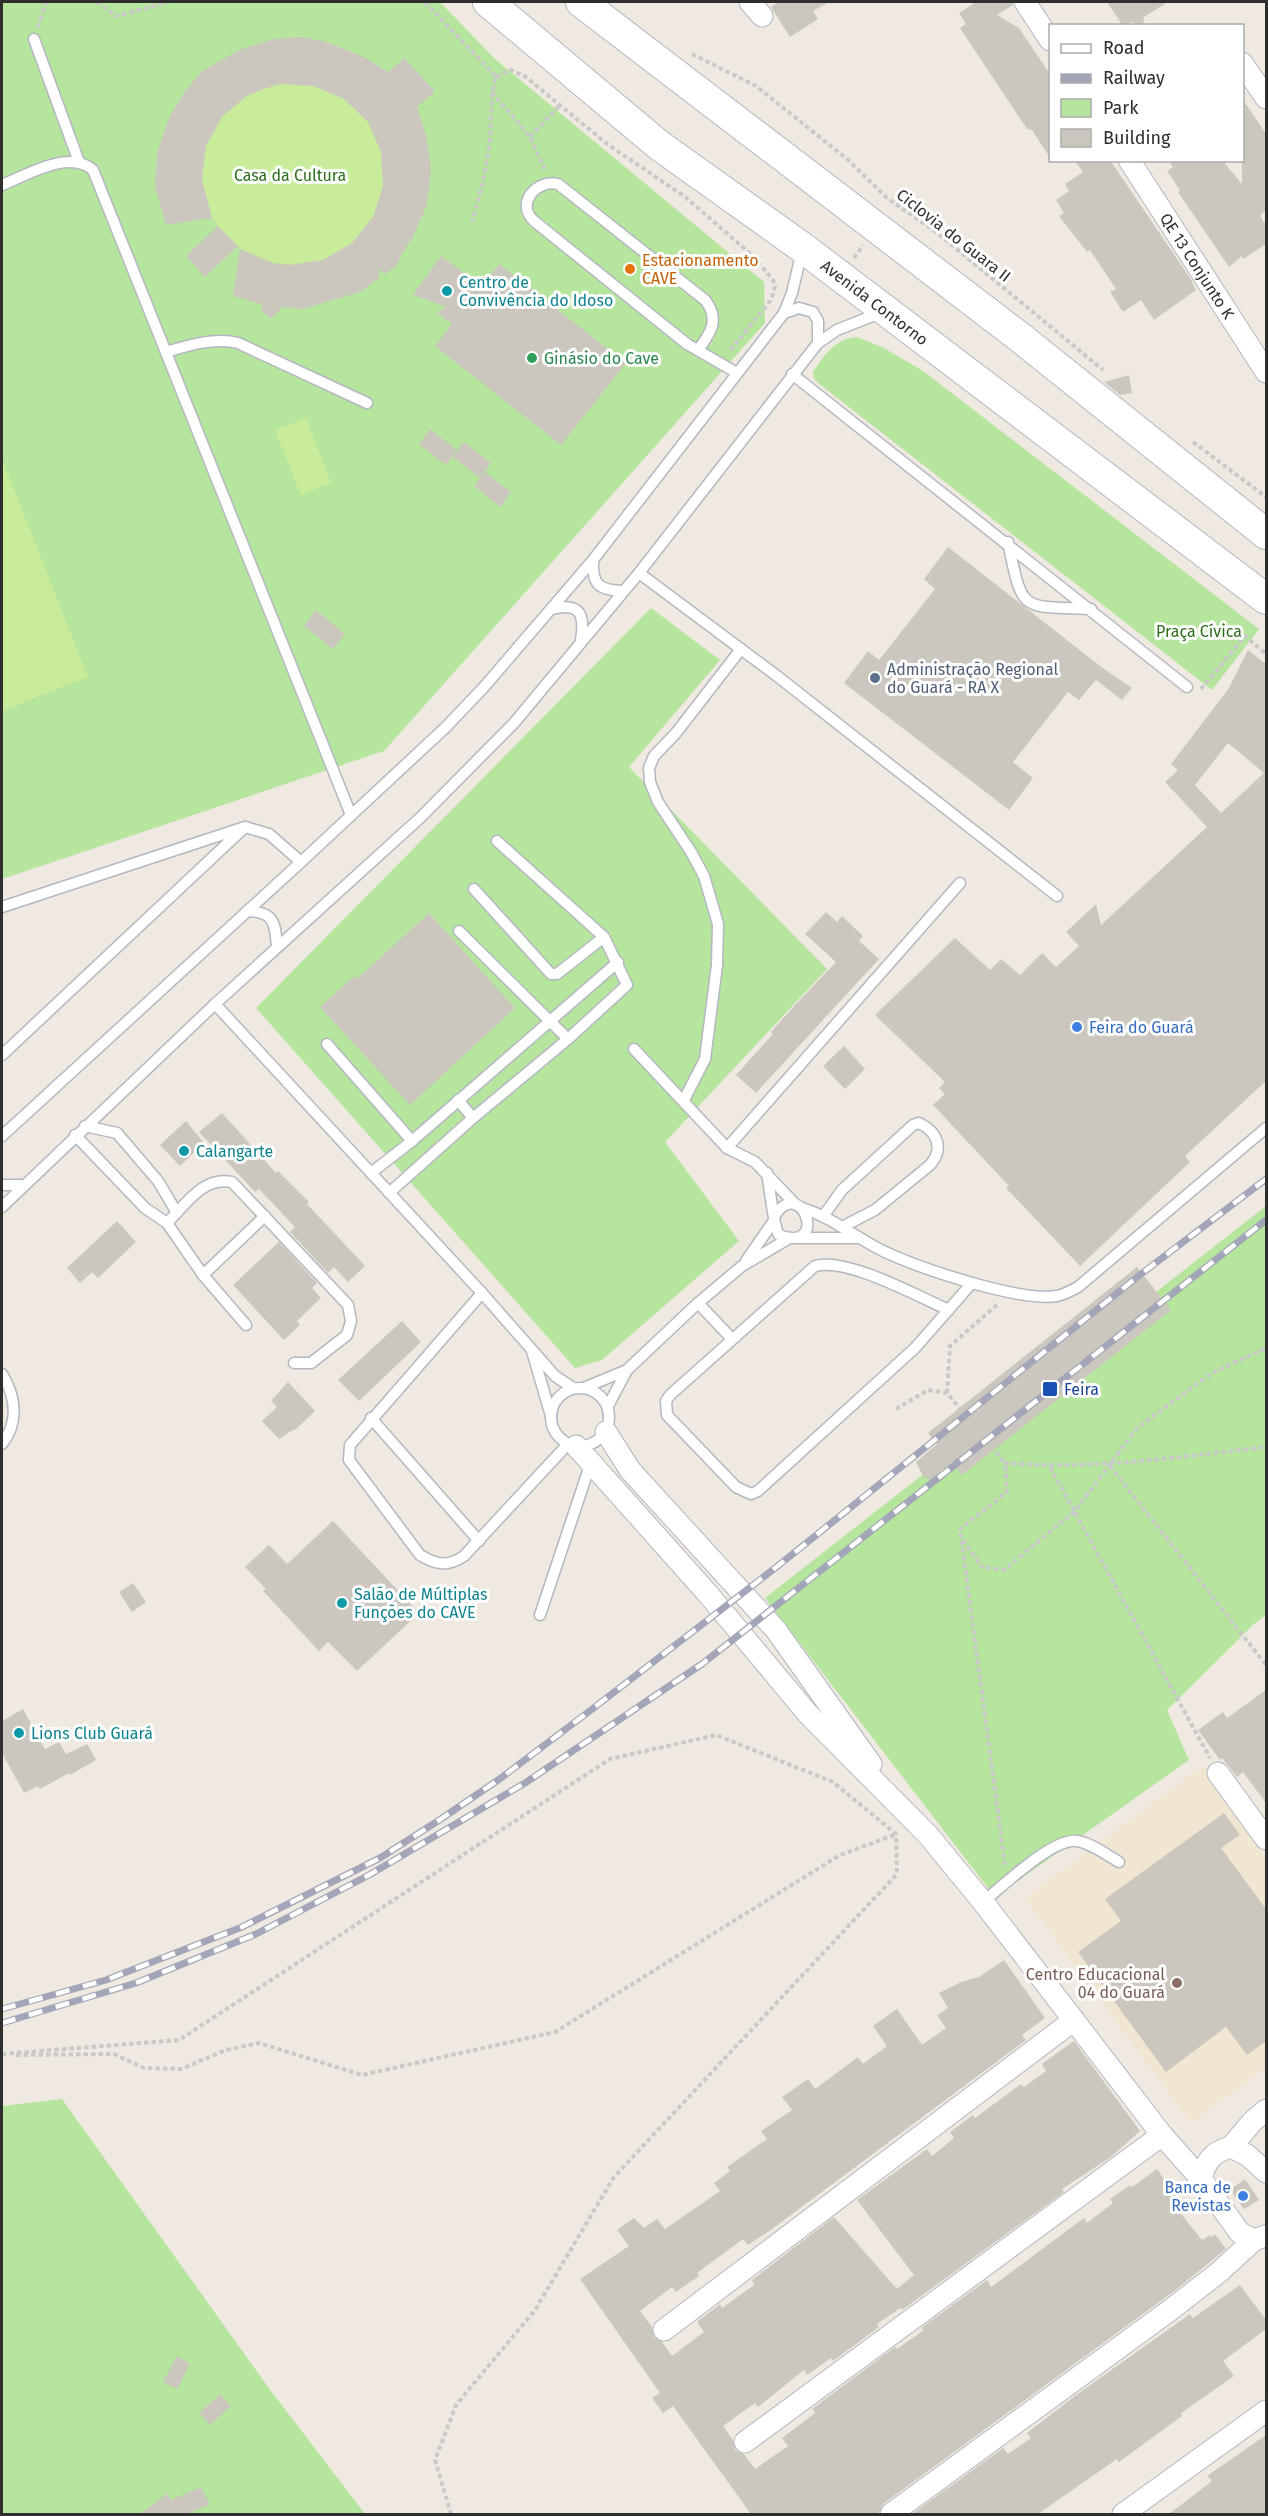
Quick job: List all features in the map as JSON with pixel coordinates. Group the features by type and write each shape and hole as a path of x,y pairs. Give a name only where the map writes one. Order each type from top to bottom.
{"main road":[{"name":"Avenida Contorno","path":"488,2 660,146 803,248 1264,596"},
{"path":"581,2 1017,335 1266,534"}],"street":[{"path":"1025,2 1049,38"},
{"path":"1244,66 1266,98"},
{"name":"QE 13 Conjunto K","path":"1130,162 1266,372"},
{"path":"606,1432 630,1470 776,1630 902,1808"},
{"path":"572,1445 591,1462 708,1594 808,1714 928,1835 983,1902 1162,2135 1201,2179 1240,2233 1260,2237"},
{"path":"1218,1773 1266,1839"},
{"path":"664,2330 1074,2020"},
{"path":"1201,2179 1211,2155 1231,2147 1252,2122 1266,2110"},
{"path":"745,2442 1162,2135"},
{"path":"1231,2147 1247,2155 1266,2172"},
{"path":"891,2514 1169,2311 1260,2237"},
{"path":"1123,2514 1266,2410"}],"lane":[{"path":"34,39 79,162"},
{"path":"2,185 59,163 79,162 93,170 98,179 351,815"},
{"path":"698,350 713,328 712,309 705,300 566,189 550,182 543,183 531,192 526,203 528,216 687,344 737,373"},
{"path":"2,1136 446,727 484,687 593,560 784,313 792,293 803,248"},
{"path":"784,313 799,308 813,312 818,321 818,343"},
{"path":"2,1207 214,1004 421,817 514,723 639,573 818,343 837,330 886,310"},
{"path":"166,352 226,340 238,343 367,403"},
{"path":"792,374 1008,542 1187,687"},
{"path":"1008,542 1018,590 1028,602 1040,607 1091,609"},
{"path":"593,560 592,573 602,588 608,591 623,591"},
{"path":"639,573 741,649 1057,896"},
{"path":"552,609 571,607 578,611 583,618 584,625 581,640"},
{"path":"684,1100 705,1059 717,965 718,924 704,876 658,802 650,782 649,768 654,756 676,733 741,649"},
{"path":"2,906 245,826 269,834 301,862"},
{"path":"2,1055 245,826"},
{"path":"389,1193 473,1118 568,1039 627,985 618,962 604,937 497,841"},
{"path":"727,1148 960,883"},
{"path":"474,889 551,974 557,974 604,937"},
{"path":"247,911 268,915 274,923 277,947"},
{"path":"459,931 568,1039"},
{"path":"371,1173 412,1141 618,962"},
{"path":"214,1004 482,1293 555,1376 573,1388"},
{"path":"327,1044 412,1141"},
{"path":"608,1406 627,1370 698,1303 742,1266 804,1233 808,1226 807,1215 767,1173 755,1162 727,1148 634,1049"},
{"path":"458,1100 473,1118"},
{"path":"824,1215 842,1190 913,1125 919,1123 925,1126 937,1140 938,1156 874,1210 842,1227"},
{"path":"85,1126 117,1133 158,1181 177,1212"},
{"path":"742,1266 779,1208 786,1204 824,1215 884,1252 972,1283 1044,1297 1056,1296 1078,1287 1266,1128"},
{"path":"75,1135 145,1208 167,1223 203,1275 246,1325"},
{"path":"767,1173 774,1219 779,1235 793,1238 858,1238"},
{"path":"167,1223 204,1186 216,1180 232,1182 348,1305 351,1321 346,1335 311,1363 294,1363"},
{"path":"2,1185 23,1185"},
{"path":"203,1275 265,1216"},
{"path":"949,1310 852,1268 820,1264 807,1270 670,1395 665,1408 667,1414 736,1487 751,1494 766,1486 915,1348 949,1310 972,1283"},
{"path":"482,1293 371,1418 350,1445 350,1460 420,1555 433,1563 454,1563 479,1541 572,1445"},
{"path":"698,1303 732,1339"},
{"path":"531,1348 555,1433 572,1445 587,1446 598,1441 606,1432 610,1419 608,1406 601,1395 586,1387"},
{"path":"551,1416 554,1404 562,1394 573,1388 586,1387 627,1370"},
{"path":"2,1374 10,1386 14,1404 14,1421 2,1444"},
{"path":"371,1418 479,1541"},
{"path":"540,1614 591,1462"},
{"path":"983,1902 1048,1851 1070,1841 1085,1843 1119,1862"}],"path":[{"path":"34,39 46,2"},
{"path":"97,2 116,16 169,2"},
{"path":"425,2 496,77"},
{"name":"Ciclovia do Guara II","path":"683,48 701,60 756,86 848,159 887,198 936,232 1105,371"},
{"path":"472,222 483,183 490,138 491,92 496,77 511,70 518,72 607,144 684,196 753,256 773,280 775,287 771,300 720,363"},
{"path":"491,92 530,137 550,182"},
{"path":"530,137 560,105"},
{"path":"1192,441 1266,497"},
{"path":"1200,689 1245,636 1266,654"},
{"path":"946,1393 950,1346 1012,1292"},
{"path":"962,1539 982,1567 1004,1570 1075,1511 1137,1428 1212,1373 1266,1348"},
{"path":"896,1408 928,1390 946,1393 961,1410"},
{"path":"1005,1463 1050,1467 1110,1465 1266,1447"},
{"path":"996,1452 1005,1463 1006,1492 960,1529 1007,1883"},
{"path":"1110,1465 1266,1665"},
{"path":"1050,1467 1218,1773"},
{"path":"2,2055 179,2040 610,1759 716,1735 833,1782 896,1834 897,1874 614,2177 535,2310 456,2405 435,2460 451,2514"},
{"path":"2,2055 114,2054 144,2068 181,2069 226,2050 259,2043 362,2075 555,2032 840,1856 896,1834"}],"shaded area":[{"name":"Centro Educacional 04 do Guará","path":"1203,1766 1266,1859 1266,2068 1191,2123 1025,1898"}],"green space":[{"name":"Casa da Cultura","path":"2,2 440,2 495,59 764,282 765,323 384,751 2,879"},
{"name":"Casa da Cultura","path":"293,83 328,90 357,110 377,139 384,174 377,209 357,238 328,258 293,265 258,258 229,238 209,209 202,174 209,139 229,110 258,90"},
{"name":"Praça Cívica","path":"857,337 884,348 923,371 1259,629 1212,690 818,383 813,372 826,354 837,344"},
{"path":"306,418 331,483 301,495 275,430"},
{"path":"2,459 88,677 2,711"},
{"path":"651,608 720,660 629,767 827,969 665,1142 739,1241 602,1360 575,1368 256,1008"},
{"path":"1266,1206 1266,1615 1254,1624 1167,1710 1189,1760 995,1897 765,1598"},
{"path":"62,2099 268,2387 365,2514 2,2514 2,2106"}],"building":[{"path":"778,2 829,2 813,11 818,19 790,37 771,7"},
{"path":"976,2 1012,2 1013,5 997,15 1019,28 1049,73 1049,156 1032,130 1027,129 960,28 966,24 959,13"},
{"path":"1107,2 1168,2 1144,17 1143,24 1132,22 1122,24"},
{"path":"300,37 324,41 364,57 388,72 404,58 435,91 417,107 427,139 431,170 427,205 397,265 385,274 377,268 380,277 360,292 303,309 282,307 271,319 263,312 261,304 233,296 240,249 273,263 289,265 323,260 352,243 373,217 383,186 381,152 368,122 344,99 313,86 279,84 248,95 222,117 206,146 202,179 212,218 166,225 155,187 157,153 169,118 183,94 201,72 239,50 274,39"},
{"path":"1244,101 1266,134 1266,210 1260,215 1266,226 1266,244 1243,259 1242,256 1229,267 1178,192 1180,190 1167,171 1173,167 1169,162 1224,162 1242,184"},
{"path":"1076,162 1111,162 1196,290 1154,320 1141,300 1123,312 1110,292 1116,289 1090,250 1087,252 1059,216 1064,213 1056,200 1069,191 1065,184 1083,172"},
{"path":"218,226 238,246 205,277 186,256"},
{"name":"Ginásio do Cave","path":"441,256 482,286 499,264 626,363 561,445 435,346 452,324 436,312 447,307 413,295"},
{"path":"1129,375 1132,393 1120,395 1104,382"},
{"path":"430,429 457,450 446,465 419,444"},
{"path":"464,442 491,463 480,478 453,457"},
{"path":"485,472 511,492 500,507 474,486"},
{"name":"Administração Regional do Guará - RA X","path":"948,547 1104,669 1132,688 1122,700 1096,680 1079,700 1068,692 1013,762 1033,778 1009,810 844,683 868,651 879,660 935,589 924,579"},
{"path":"316,610 345,634 333,649 304,626"},
{"name":"Feira do Guará","path":"1248,650 1266,664 1266,1081 1185,1156 1190,1162 1080,1266 1006,1188 1009,1186 933,1105 945,1094 939,1088 945,1082 875,1015 955,938 990,970 1001,959 1020,975 1042,953 1056,967 1079,946 1066,932 1096,904 1101,925 1207,827 1165,782 1178,770 1171,764 1229,688","holes":["1228,743 1264,773 1221,813 1195,785"]},
{"path":"826,912 837,922 842,916 863,936 859,941 879,959 756,1093 736,1075 773,1034 771,1032 836,962 805,934"},
{"path":"429,913 515,1008 410,1105 320,1007 354,976 357,979"},
{"path":"844,1046 865,1069 845,1089 823,1066"},
{"path":"222,1113 276,1173 278,1171 309,1202 307,1204 365,1266 348,1282 334,1267 328,1273 290,1232 295,1227 259,1189 255,1192 199,1132"},
{"path":"186,1121 204,1143 180,1166 160,1145"},
{"path":"117,1221 136,1242 98,1278 92,1272 80,1283 67,1268"},
{"path":"279,1242 317,1283 312,1288 321,1298 297,1321 300,1325 284,1340 233,1285"},
{"path":"1137,1267 1171,1310 962,1475 952,1462 930,1480 923,1476 916,1462 937,1444 928,1433"},
{"path":"402,1321 421,1342 359,1401 338,1380"},
{"path":"288,1382 315,1411 295,1430 279,1439 262,1421 277,1407 271,1401"},
{"name":"Salão de Múltiplas Funções do CAVE","path":"333,1521 419,1613 357,1671 328,1642 319,1651 263,1591 266,1589 245,1567 269,1545 287,1564"},
{"path":"133,1583 146,1602 132,1612 119,1592"},
{"path":"1266,1690 1266,1803 1243,1772 1237,1777 1222,1758 1220,1760 1198,1730 1223,1712 1227,1718"},
{"path":"23,1709 45,1749 59,1742 66,1754 87,1744 96,1760 40,1789 38,1786 24,1793 2,1753 2,1721"},
{"path":"1224,1813 1240,1835 1221,1848 1266,1909 1266,2041 1247,2055 1226,2027 1166,2072 1078,1952 1121,1921 1105,1899"},
{"path":"1004,1960 1045,2018 1022,2035 1026,2040 772,2229 748,2245 743,2239 697,2273 699,2276 676,2292 672,2287 640,2311 652,2327 654,2338 662,2342 672,2356 704,2332 697,2322 720,2304 722,2308 754,2285 752,2280 834,2217 897,2289 914,2275 857,2200 927,2149 932,2156 954,2138 950,2132 973,2115 975,2118 1021,2084 1024,2087 1046,2071 1042,2064 1074,2041 1140,2131 1111,2157 1062,2189 1064,2192 902,2310 900,2308 877,2324 879,2327 833,2361 831,2358 807,2375 804,2370 758,2407 755,2403 723,2426 733,2440 735,2450 744,2454 755,2469 788,2446 782,2438 815,2413 812,2409 895,2347 897,2349 924,2330 921,2328 987,2280 991,2287 1084,2218 1087,2223 1113,2203 1110,2199 1157,2169 1186,2211 1181,2214 1202,2240 1215,2234 1226,2249 1173,2292 883,2504 878,2514 751,2514 673,2406 663,2413 652,2398 660,2393 580,2279 629,2246 617,2230 634,2218 644,2228 657,2219 665,2229 720,2191 714,2183 730,2171 727,2167 767,2139 761,2131 792,2110 782,2097 808,2079 815,2089 858,2057 863,2064 887,2046 873,2026 897,2009 922,2045 946,2028 937,2015 948,2008 939,1993 961,1982 979,1977"},
{"path":"1245,2179 1259,2200 1244,2209 1230,2190"},
{"path":"1240,2285 1266,2320 1266,2329 1223,2361 1234,2376 1181,2413 1182,2416 1119,2462 1117,2459 1038,2514 912,2514 1003,2448 1008,2454 1031,2438 1027,2433 1076,2395 1190,2314 1193,2318"},
{"path":"177,2356 190,2364 177,2389 163,2382"},
{"path":"220,2394 231,2406 210,2425 199,2413"},
{"path":"1266,2435 1266,2514 1169,2514 1212,2481 1207,2476"},
{"path":"201,2487 210,2504 187,2514 140,2514 168,2493 171,2500"}],"railway":[{"path":"2,2009 106,1980 242,1927 380,1858 441,1819 501,1778 779,1565 1141,1274 1266,1179"},
{"path":"2,2023 136,1983 256,1934 369,1875 525,1783 702,1664 1266,1220"}],"place":[{"name":"Estacionamento CAVE","path":"630,269"},
{"name":"Centro de Convivência do Idoso","path":"447,291"},
{"name":"Ginásio do Cave","path":"532,358"},
{"name":"Administração Regional do Guará - RA X","path":"875,678"},
{"name":"Feira do Guará","path":"1077,1027"},
{"name":"Calangarte","path":"184,1151"},
{"name":"Feira","path":"1050,1389"},
{"name":"Salão de Múltiplas Funções do CAVE","path":"342,1603"},
{"name":"Lions Club Guará","path":"19,1733"},
{"name":"Centro Educacional 04 do Guará","path":"1177,1983"},
{"name":"Banca de Revistas","path":"1243,2196"}]}
